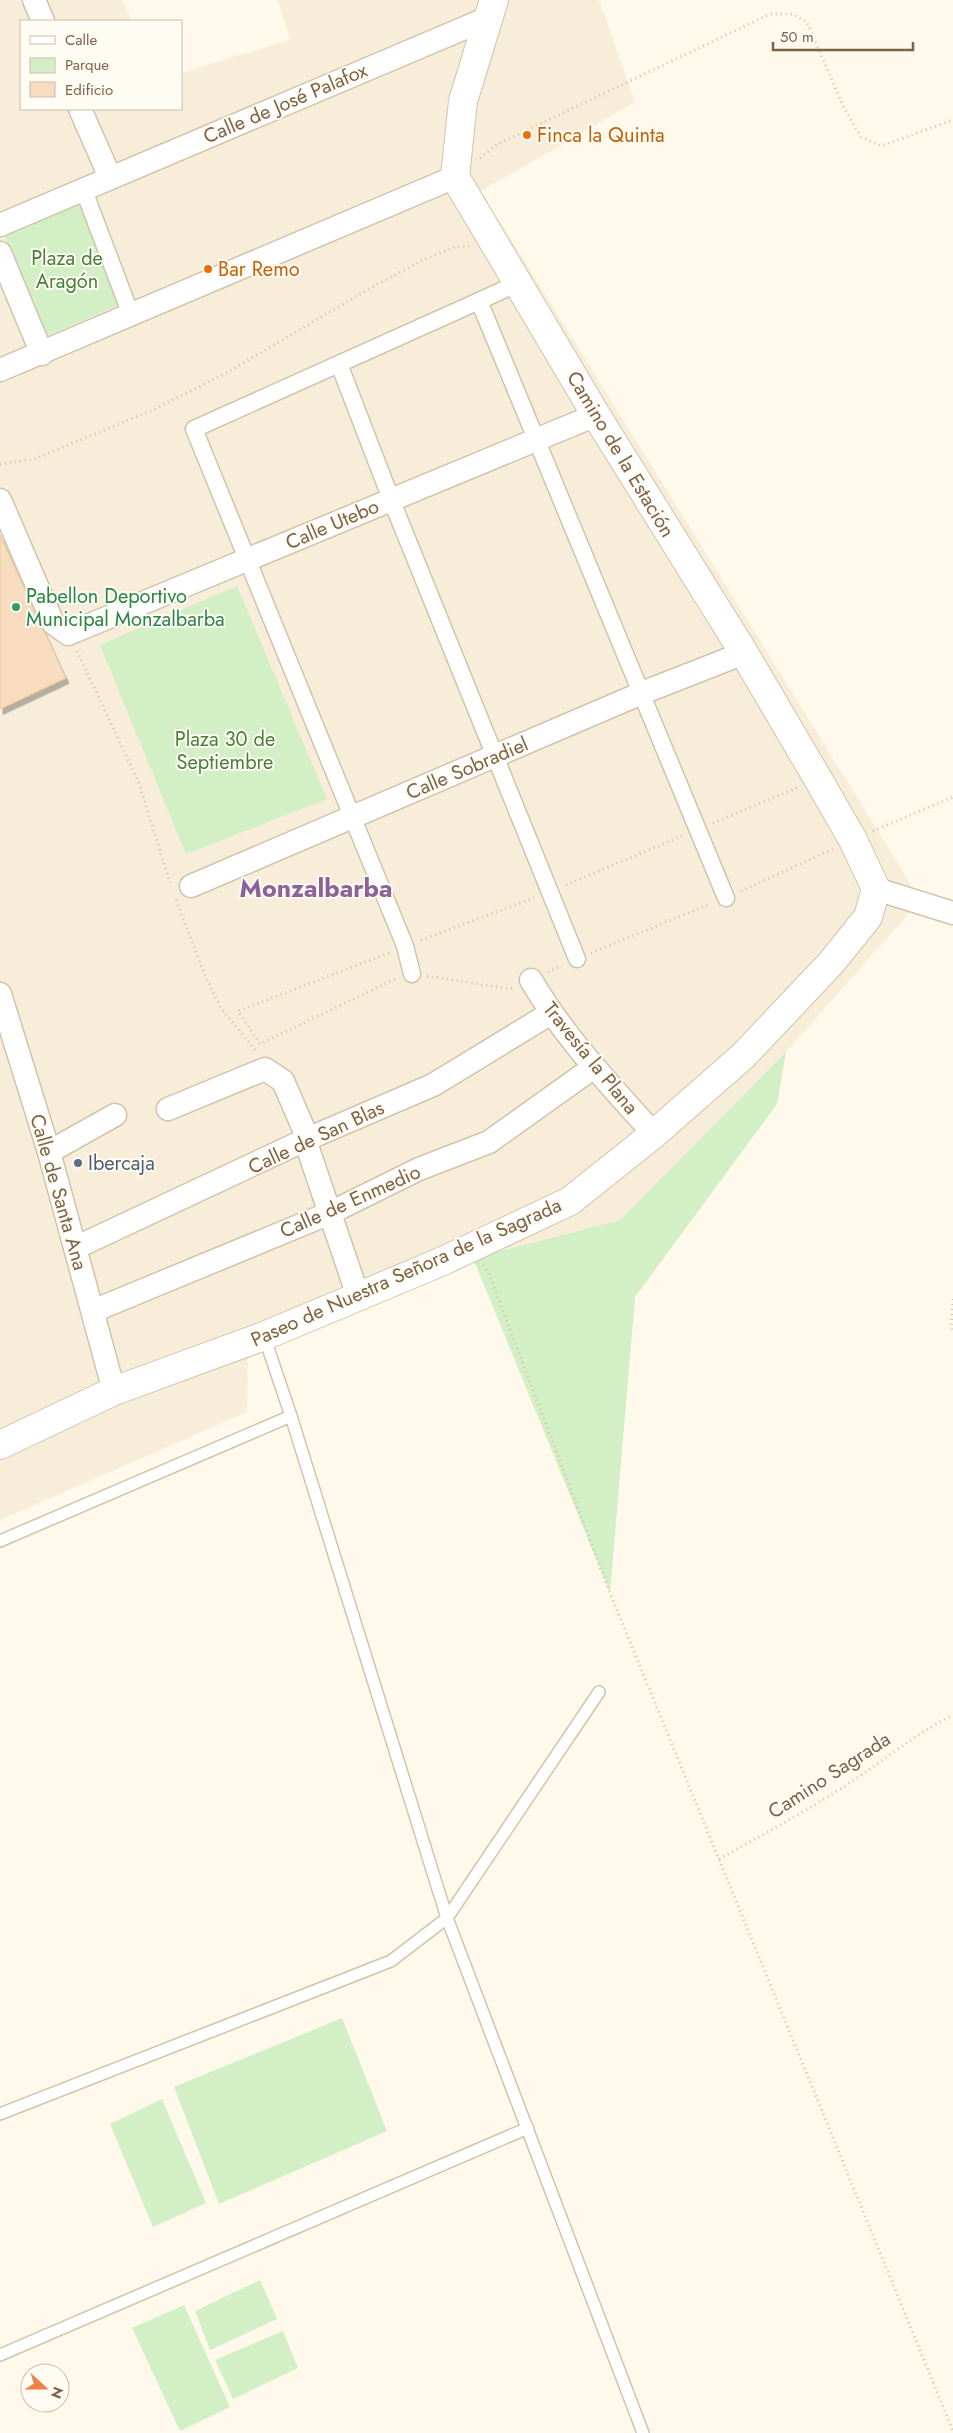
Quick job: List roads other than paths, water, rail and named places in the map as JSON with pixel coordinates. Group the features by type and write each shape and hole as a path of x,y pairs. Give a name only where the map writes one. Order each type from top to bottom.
{"street":[{"path":"34,0 43,20"},
{"path":"0,370 42,354 456,177 463,100 491,9"},
{"name":"Calle de José Palafox","path":"83,188 491,9"},
{"path":"80,110 110,177"},
{"name":"Camino de la Estación","path":"456,177 596,415 744,653 853,840 876,889"},
{"path":"0,225 83,188 131,315"},
{"path":"0,253 42,354"},
{"path":"412,974 405,946 194,429 518,283"},
{"path":"479,301 726,898"},
{"path":"340,364 548,892 577,959"},
{"name":"Calle Utebo","path":"0,500 53,623 68,634 596,415"},
{"name":"Calle Sobradiel","path":"191,886 642,693 744,653"},
{"path":"876,889 953,913"},
{"name":"Paseo de Nuestra Señora de la Sagrada","path":"0,1445 114,1391 264,1336 471,1248 570,1201 654,1134 742,1056 831,963 868,917 876,889"},
{"name":"Travesía la Plana","path":"531,980 551,1013 594,1067 654,1134"},
{"name":"Calle de Santa Ana","path":"0,994 49,1152 114,1391"},
{"name":"Calle de San Blas","path":"75,1248 307,1139 433,1085 551,1013"},
{"name":"Calle de Enmedio","path":"93,1311 330,1213 419,1169 489,1142 594,1067"},
{"path":"168,1109 265,1069 283,1081 307,1139 358,1296"},
{"path":"49,1152 115,1115"}],"lane":[{"path":"264,1336 291,1416 447,1918 643,2433"},
{"path":"0,1541 291,1416"},
{"path":"0,2114 391,1961 447,1918 599,1692"},
{"path":"0,2355 528,2128"}],"place":[{"name":"Finca la Quinta","path":"527,135"},
{"name":"Bar Remo","path":"208,269"},
{"name":"Pabellon Deportivo Municipal Monzalbarba","path":"16,607"},
{"name":"Ibercaja","path":"78,1163"}],"district":[{"name":"Monzalbarba","path":"316,888"}],"park label":[{"name":"Plaza de Aragón","path":"67,270"},
{"name":"Plaza 30 de Septiembre","path":"225,750"}]}
